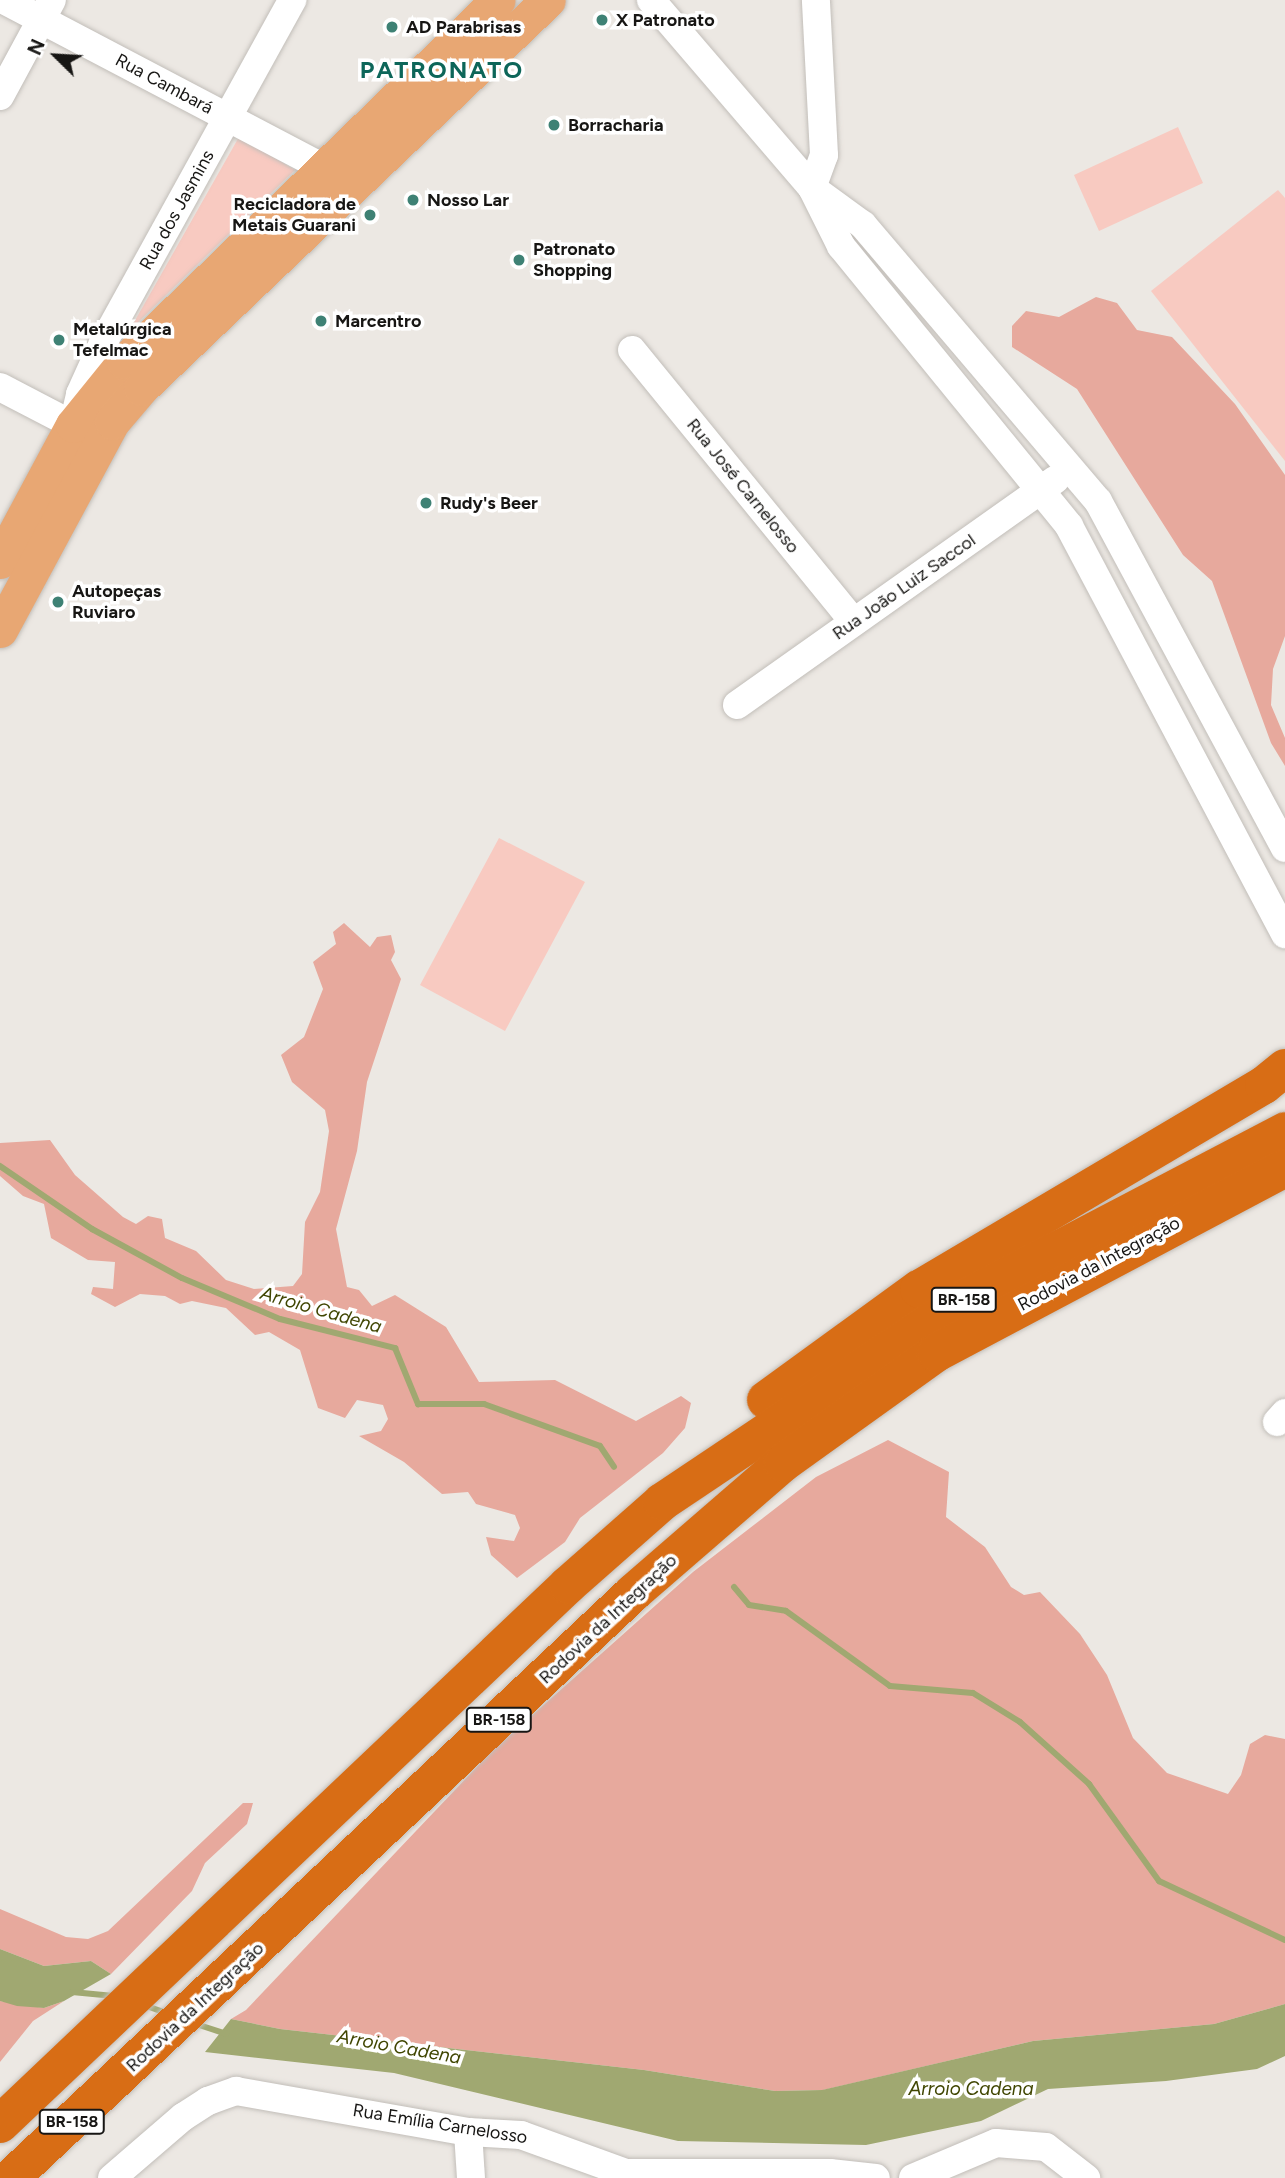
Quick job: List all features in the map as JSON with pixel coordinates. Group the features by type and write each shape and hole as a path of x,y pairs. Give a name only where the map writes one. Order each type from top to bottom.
{"highway":[{"path":"662,1502 713,1440 897,1304 1264,1085 1285,1068"},
{"name":"Rodovia da Integração","path":"0,2124 568,1585 662,1502 968,1297 1285,1131"},
{"name":"Rodovia da Integração","path":"11,2178 132,2067 633,1592 783,1463 936,1353 1285,1168"}],"main road":[{"path":"0,561 73,425 124,362 498,0"},
{"path":"0,630 112,422 141,388 548,0"}],"street":[{"name":"Rua Cambará","path":"4,0 47,10 228,117 324,168"},
{"name":"Rua dos Jasmins","path":"73,425 80,394 103,343 292,0"},
{"path":"651,0 812,188 863,225 1098,501 1285,848"},
{"path":"816,0 824,155 812,188 841,246 1069,526 1285,934"},
{"path":"0,96 47,10"},
{"name":"Rua José Carnelosso","path":"632,350 855,622"},
{"path":"0,387 73,425"},
{"name":"Rua João Luiz Saccol","path":"737,705 1070,469"},
{"name":"Rua Emília Carnelosso","path":"112,2178 183,2117 208,2101 236,2091 468,2133 521,2135 626,2173 830,2173 876,2178"},
{"path":"468,2133 471,2178"},
{"path":"913,2178 996,2143 1046,2147 1086,2178"}],"shaded area":[{"path":"1178,127 1203,183 1099,231 1074,175"},
{"path":"239,137 295,170 129,331"},
{"path":"1278,190 1285,198 1285,461 1151,291"},
{"path":"1096,297 1117,303 1137,330 1172,337 1235,404 1285,475 1285,636 1273,669 1271,705 1285,738 1285,766 1271,743 1212,581 1183,555 1077,389 1012,347 1012,326 1026,311 1059,317"},
{"path":"499,838 585,882 505,1031 420,985"},
{"path":"344,923 370,947 377,937 391,935 395,952 391,960 401,979 367,1082 357,1151 336,1229 347,1287 359,1290 372,1306 395,1295 446,1327 479,1382 555,1380 636,1421 681,1396 691,1403 685,1428 663,1453 580,1518 565,1542 517,1578 491,1555 486,1537 514,1541 520,1528 515,1515 476,1504 468,1492 442,1494 404,1462 359,1436 381,1431 388,1419 383,1405 357,1400 345,1418 318,1408 300,1350 269,1332 255,1335 226,1308 192,1301 180,1304 165,1296 140,1294 115,1307 91,1294 93,1287 113,1289 115,1262 88,1260 51,1238 44,1204 23,1196 0,1176 0,1143 50,1140 75,1175 123,1217 136,1224 148,1216 162,1219 165,1238 196,1251 226,1280 254,1289 293,1286 302,1274 305,1222 320,1192 329,1131 325,1110 292,1082 281,1055 304,1037 323,989 313,962 336,944 333,932"},
{"path":"888,1440 949,1472 946,1517 985,1547 1011,1587 1024,1595 1040,1592 1080,1634 1107,1675 1133,1738 1167,1773 1228,1794 1241,1775 1250,1744 1265,1735 1285,1739 1285,2004 1214,2024 1033,2041 823,2090 775,2091 644,2070 280,2029 231,2019 246,2010 491,1752 693,1572 816,1477"},
{"path":"243,1803 253,1803 247,1824 205,1863 192,1891 111,1974 91,1961 44,1966 0,1949 0,1909 66,1937 88,1939 108,1931"},
{"path":"0,2001 44,2008 64,2001 33,2021 0,2062"}],"water":[{"path":"0,1949 44,1966 91,1961 111,1974 64,2001 44,2008 17,2006 0,2001"},
{"name":"Arroio Cadena","path":"1285,2004 1285,2056 1257,2069 1166,2081 1048,2089 981,2121 866,2145 678,2141 394,2073 205,2052 231,2019 280,2029 644,2070 775,2091 822,2090 1033,2041 1214,2024"}],"waterway":[{"name":"Arroio Cadena","path":"0,1166 92,1229 182,1278 280,1319 395,1348 418,1404 484,1404 600,1446 614,1467"},
{"name":"Arroio Cadena","path":"734,1587 749,1605 786,1611 890,1686 973,1693 1020,1722 1089,1784 1159,1881 1285,1940"},
{"name":"Arroio Cadena","path":"72,1992 114,1996"},
{"name":"Arroio Cadena","path":"144,2005 166,2013"},
{"name":"Arroio Cadena","path":"193,2023 226,2034"}],"place":[{"name":"X Patronato","path":"602,20"},
{"name":"AD Parabrisas","path":"392,27"},
{"name":"Borracharia","path":"554,125"},
{"name":"Nosso Lar","path":"413,200"},
{"name":"Recicladora de Metais Guarani","path":"370,215"},
{"name":"Patronato Shopping","path":"519,260"},
{"name":"Marcentro","path":"321,321"},
{"name":"Metalúrgica Tefelmac","path":"59,340"},
{"name":"Rudy's Beer","path":"426,503"},
{"name":"Autopeças Ruviaro","path":"58,602"}],"district":[{"name":"PATRONATO","path":"442,70"}]}
